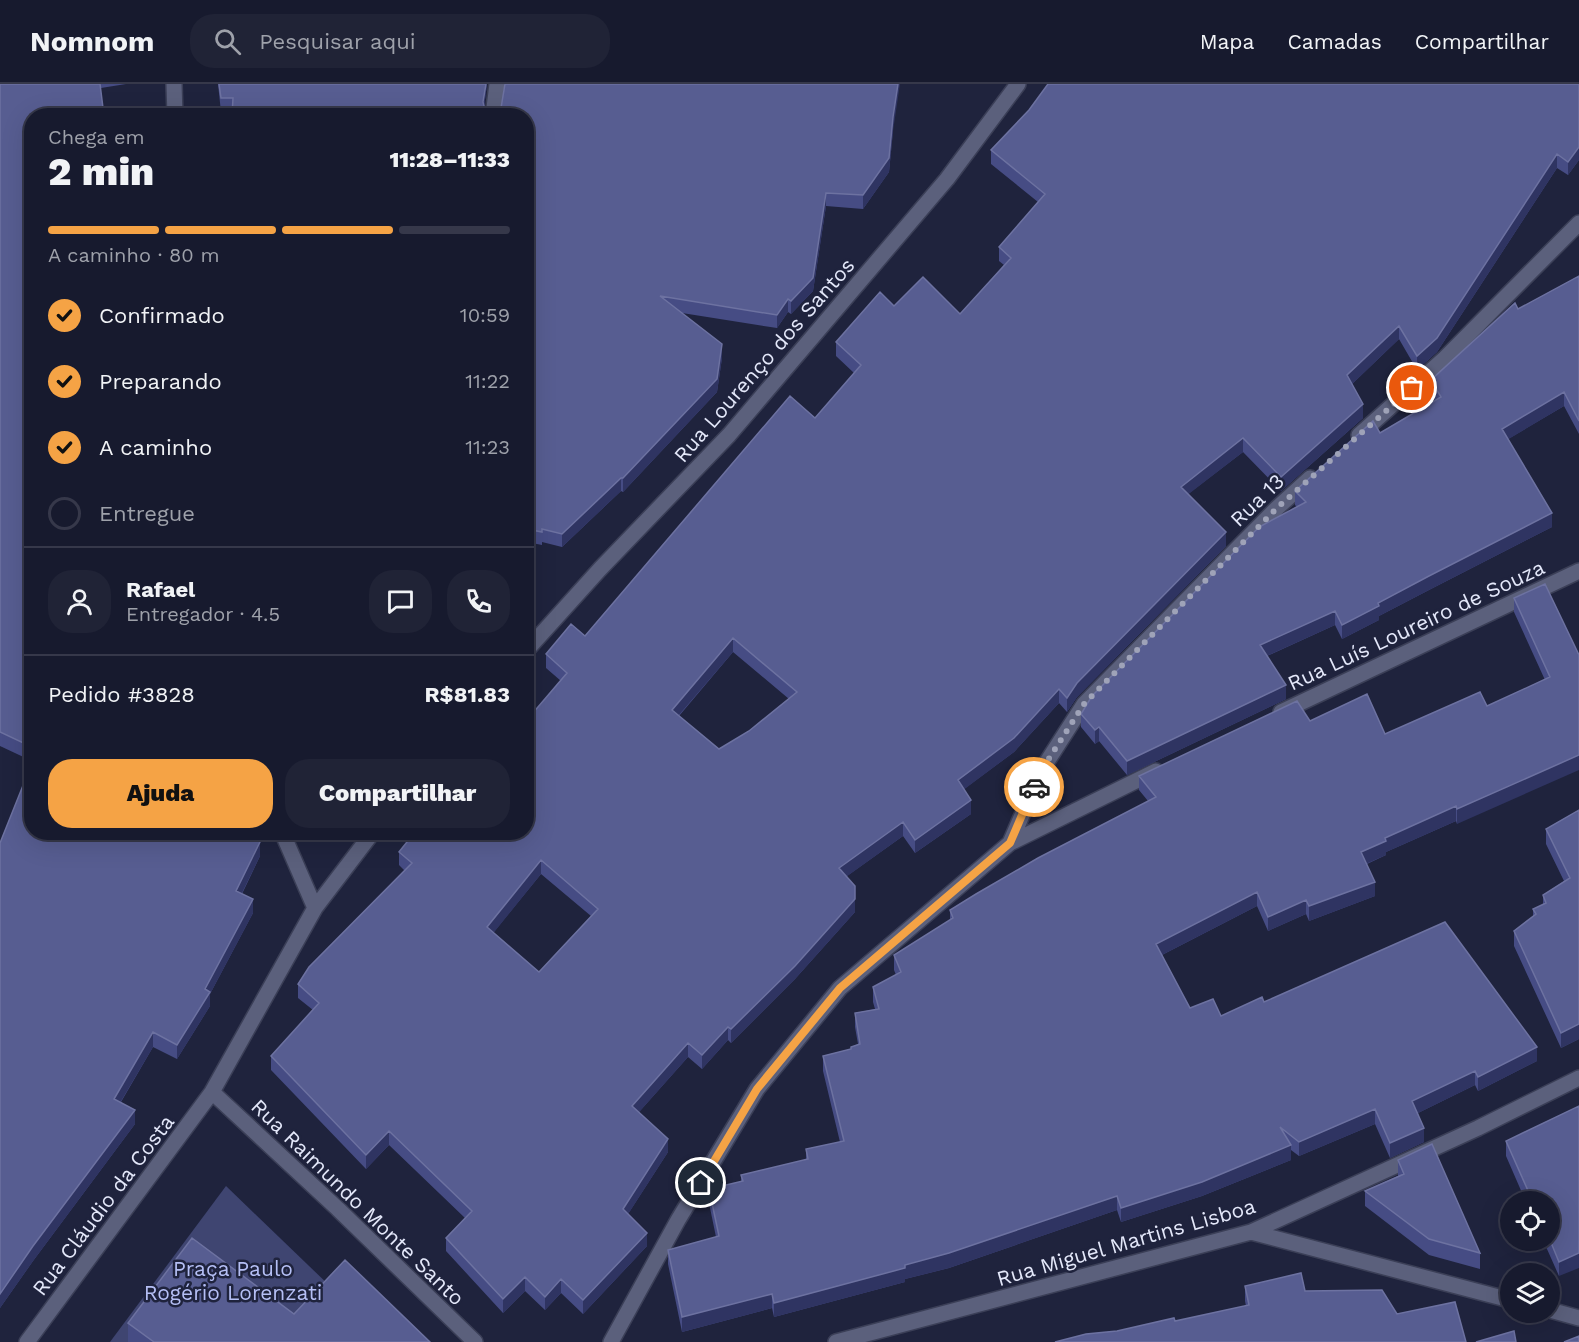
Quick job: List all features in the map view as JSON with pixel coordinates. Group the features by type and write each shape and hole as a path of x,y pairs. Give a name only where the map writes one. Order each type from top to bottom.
{"street":[{"path":"174,84 175,108"},
{"path":"494,108 497,84"},
{"name":"Rua Lourenço dos Santos","path":"534,642 600,569 729,435 947,179 1018,84"},
{"path":"1348,445 1445,358 1579,224"},
{"name":"Rua 13","path":"1010,843 1041,771 1084,704 1277,508 1321,468"},
{"name":"Rua Luís Loureiro de Souza","path":"1268,718 1579,571"},
{"path":"611,1342 678,1221 757,1089 840,988 1010,843 1171,764"},
{"path":"285,840 315,908 367,840"},
{"name":"Rua Cláudio da Costa","path":"27,1342 212,1092 315,908"},
{"name":"Rua Miguel Martins Lisboa","path":"836,1342 1251,1232 1478,1128 1579,1078"},
{"name":"Rua Raimundo Monte Santo","path":"212,1092 338,1209 475,1342"},
{"path":"1251,1232 1500,1297"},
{"path":"1560,1313 1579,1318"}],"green space":[{"name":"Praça Paulo Rogério Lorenzati","path":"226,1186 388,1342 110,1342"}],"building":[{"path":"0,84 100,84 103,108 24,108 24,743 0,732"},
{"path":"219,84 486,84 483,102 486,108 232,108 233,98 221,98"},
{"path":"505,84 898,84 889,158 863,195 826,193 813,278 791,301 788,299 777,315 660,296 722,344 717,379 623,478 562,534 542,529 542,532 534,530 534,108 501,108"},
{"path":"1048,84 1579,84 1579,147 1568,162 1557,154 1437,338 1417,356 1399,326 1347,375 1363,404 1281,477 1243,438 1181,487 1226,532 1077,683 1067,698 1059,689 1014,738 958,780 971,800 915,840 903,822 839,868 855,886 855,899 795,966 731,1029 728,1027 702,1055 688,1043 632,1106 668,1139 623,1209 647,1233 583,1300 561,1279 545,1297 525,1277 503,1299 446,1238 472,1211 389,1131 366,1155 271,1056 319,1003 298,984 309,967 412,863 399,852 409,840 534,840 534,712 567,673 546,654 571,624 585,636 790,396 815,418 861,365 836,342 880,292 894,306 923,277 960,314 1011,258 999,247 1045,194 991,150 1029,110","holes":["733,638 797,692 749,731 719,749 672,710","541,860 598,909 539,972 487,927"]},
{"path":"1579,276 1579,421 1564,392 1502,429 1552,513 1378,603 1379,606 1342,625 1335,611 1260,645 1286,685 1127,761 1099,727 1095,730 1081,714 1092,696 1259,527 1306,502 1295,491 1373,421 1380,433 1441,397 1431,380 1515,303 1518,309"},
{"path":"1545,584 1579,655 1579,755 1457,809 1456,806 1385,838 1386,841 1361,852 1375,882 1309,906 1306,900 1268,917 1257,892 1156,944 1190,1008 1213,999 1221,1016 1262,997 1264,1002 1445,922 1537,1047 1478,1077 1475,1071 1412,1101 1424,1128 1390,1143 1375,1109 1299,1142 1280,1127 1291,1145 1202,1182 1121,1208 1117,1196 949,1253 905,1265 905,1268 774,1303 772,1294 682,1317 668,1250 719,1236 709,1189 743,1181 741,1175 808,1159 806,1149 844,1141 823,1056 851,1049 860,1044 855,1013 879,1009 873,987 901,972 894,955 953,918 950,910 976,894 1038,858 1156,797 1139,776 1297,701 1310,721 1367,694 1385,734 1480,692 1487,706 1550,677 1514,598"},
{"path":"24,783 24,840 259,840 260,842 236,891 253,899 205,989 210,992 177,1045 153,1032 114,1099 135,1110 0,1294 0,843"},
{"path":"1579,810 1579,1024 1561,1033 1514,931 1536,914 1533,909 1546,903 1543,895 1570,878 1546,829"},
{"path":"1579,1106 1579,1253 1559,1262 1554,1251 1560,1251 1560,1191 1528,1191 1506,1141"},
{"path":"1432,1144 1480,1253 1429,1239 1365,1191 1404,1174 1398,1160"},
{"name":"Praça Paulo Rogério Lorenzati","path":"192,1238 294,1314 345,1260 430,1342 154,1342 128,1323"},
{"path":"1301,1273 1305,1291 1382,1290 1397,1314 1455,1302 1466,1342 1055,1342 1086,1334 1117,1331 1174,1318 1175,1321 1249,1305 1245,1286"},
{"path":"1514,1331 1516,1342 1476,1342"},
{"path":"1579,1336 1579,1342 1564,1342"}],"way so far":[{"path":"1034,787 1041,771 1084,704 1277,508 1412,388"}],"route":[{"path":"701,1183 757,1089 840,988 1010,843 1034,787"}]}
